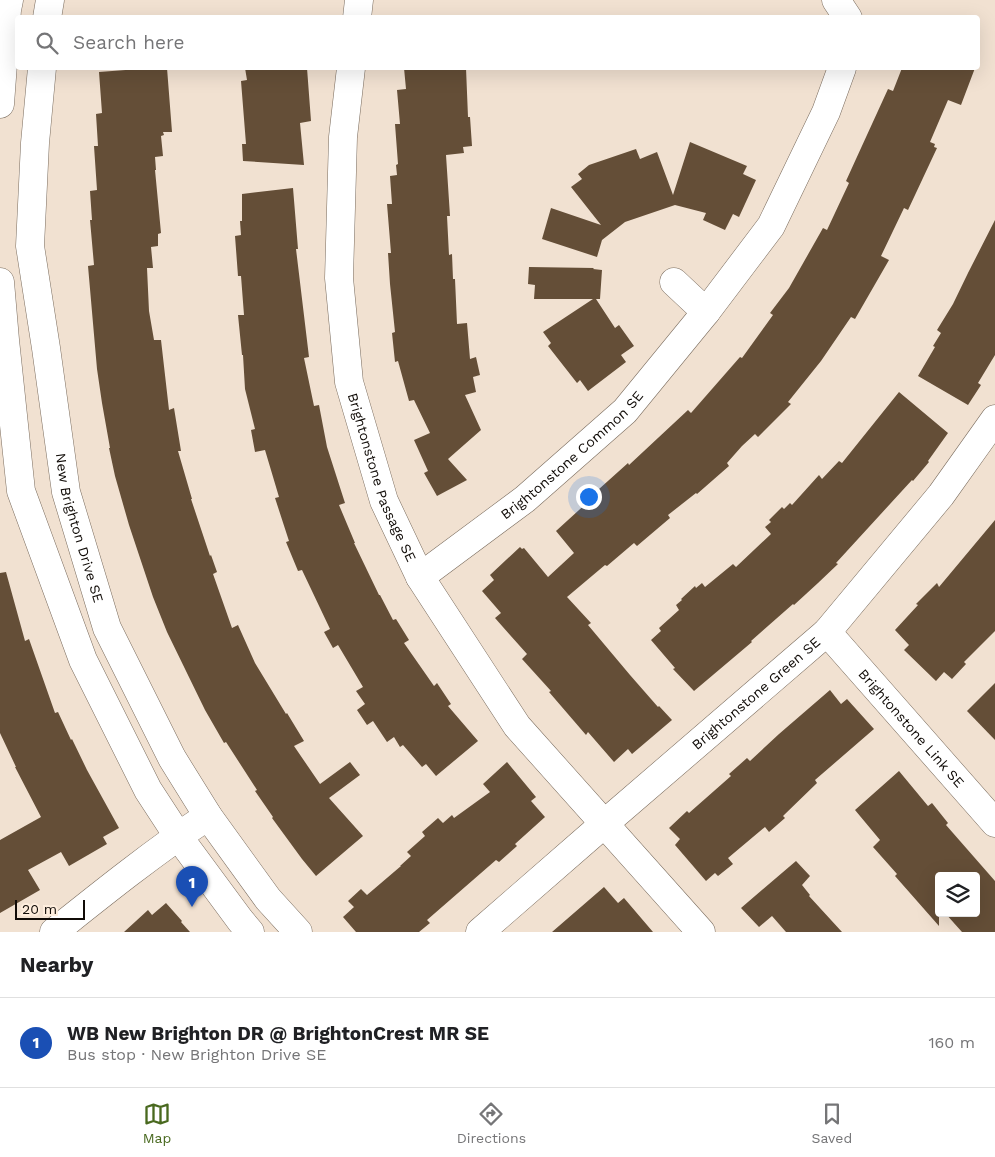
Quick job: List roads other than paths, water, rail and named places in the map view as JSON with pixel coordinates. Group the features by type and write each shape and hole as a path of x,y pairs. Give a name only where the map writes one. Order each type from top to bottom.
{"street":[{"path":"48,15 50,0"},
{"path":"357,15 358,0"},
{"path":"836,0 846,15"},
{"path":"0,104 7,53 8,9"},
{"name":"New Brighton Drive SE","path":"42,70 35,143 30,246 66,492 107,628 172,758 208,816 268,900 298,932"},
{"name":"Brightonstone Passage SE","path":"351,70 343,137 339,278 349,382 384,501 420,578 517,726 701,932"},
{"name":"Brightonstone Common SE","path":"420,578 525,499 625,411 706,312 771,226 826,112 841,70"},
{"path":"0,282 21,492 83,660 148,790 178,836 250,932"},
{"path":"674,282 706,312"},
{"name":"Brightonstone Green SE","path":"480,932 827,632 941,495 995,419"},
{"name":"Brightonstone Link SE","path":"827,632 995,823"},
{"path":"54,932 178,836 208,816"}],"place":[{"name":"WB New Brighton DR @ BrightonCrest MR SE","path":"192,907"}]}
